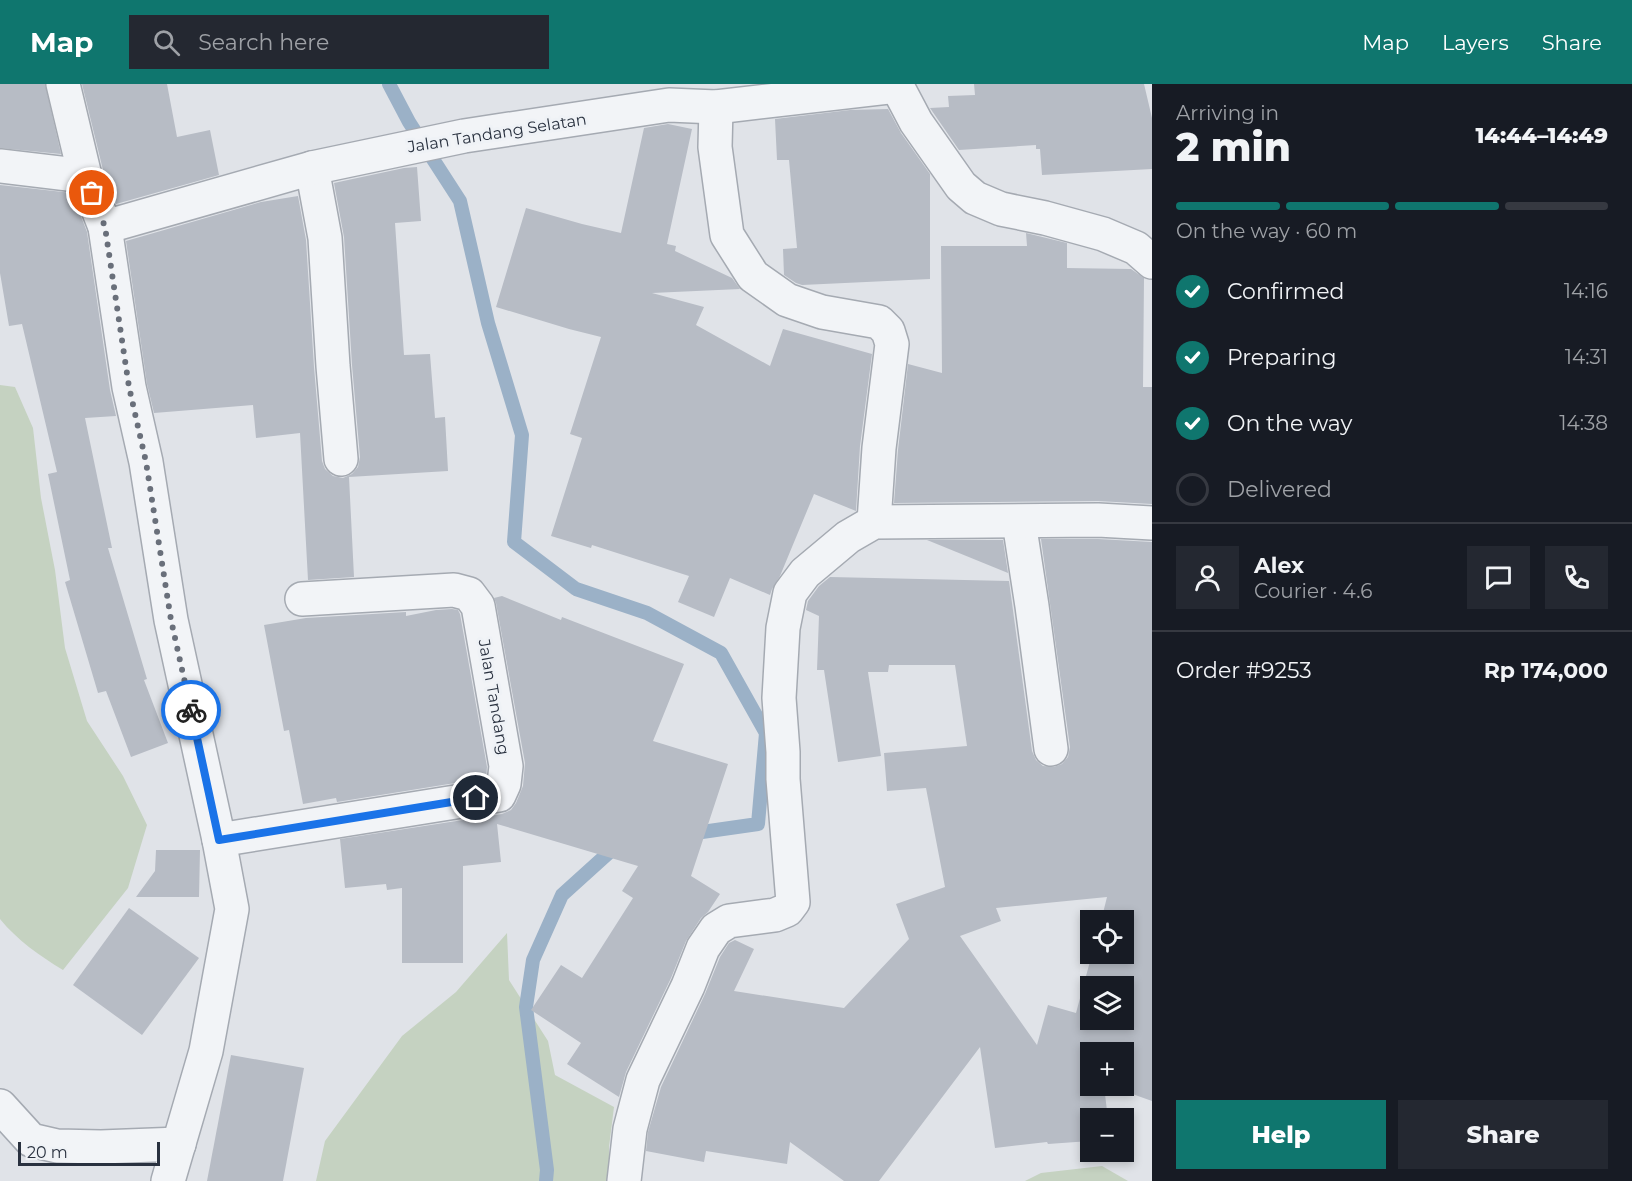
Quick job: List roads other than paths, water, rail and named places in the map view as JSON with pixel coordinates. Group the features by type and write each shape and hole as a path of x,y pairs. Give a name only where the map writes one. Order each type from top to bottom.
{"street":[{"path":"63,84 85,176 105,227 129,387 146,462 171,620 232,909 206,1051 168,1181"},
{"path":"896,85 916,122 960,186 975,198 1001,209 1103,234 1136,248 1152,262"},
{"name":"Jalan Tandang Selatan","path":"105,227 312,168 464,136 669,105 716,107 896,85"},
{"path":"716,107 715,147 727,235 753,276 787,300 822,312 879,322 888,331 892,344 879,448 874,522"},
{"path":"0,166 85,176"},
{"path":"312,168 325,238 341,459"},
{"path":"624,1181 630,1129 643,1080 704,948 716,929 729,921 775,915 787,910 793,902 783,779 780,698 783,627 790,593 805,573 848,537 874,522 1098,520 1152,523"},
{"path":"1018,522 1052,749"},
{"name":"Jalan Tandang","path":"219,840 499,795 504,784 506,766 478,606 469,594 454,590 302,599"},
{"path":"0,1106 31,1140 57,1146 179,1144"}],"waterway":[{"path":"389,84 409,122 460,201 488,323 522,435 514,542 576,589 647,613 721,653 766,733 758,824 688,834"},
{"path":"546,1181 547,1170 526,1007 533,960 562,895 614,848 619,847"}]}
